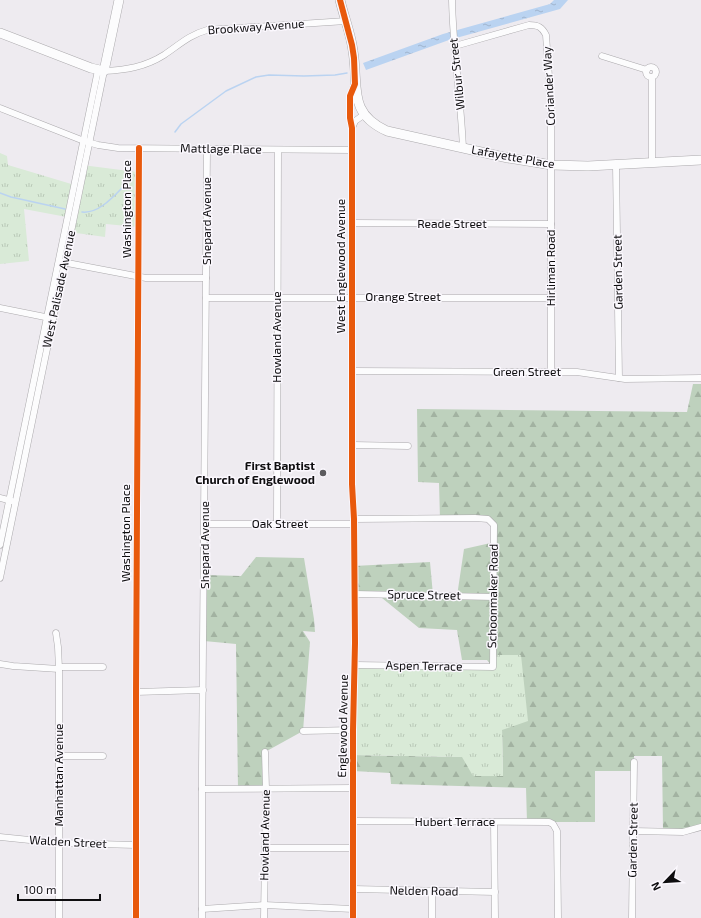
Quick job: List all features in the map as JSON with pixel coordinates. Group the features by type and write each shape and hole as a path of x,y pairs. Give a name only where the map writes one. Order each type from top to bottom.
{"street":[{"name":"West Palisade Avenue","path":"0,578 13,501 87,142 113,0"},
{"name":"West Palisade Avenue","path":"101,70 119,0"},
{"name":"West Englewood Avenue","path":"340,0 353,50 355,84 350,96 350,118 352,128 352,484 354,534"},
{"name":"Wilbur Street","path":"452,0 453,30 463,148"},
{"name":"Brookway Avenue","path":"101,70 127,69 143,66 163,55 190,36 207,30 346,21"},
{"name":"Coriander Way","path":"455,45 529,25 537,25 543,30 547,41 551,104 552,165"},
{"path":"0,33 101,70"},
{"path":"602,56 647,70 647,76 652,77 652,163"},
{"name":"Lafayette Place","path":"355,84 358,101 365,114 378,126 390,132 519,160 552,165 616,165 701,160"},
{"name":"Mattlage Place","path":"0,108 87,142 112,147 352,150"},
{"path":"352,128 356,121 365,114"},
{"name":"Washington Place","path":"136,918 139,148"},
{"name":"Shepard Avenue","path":"202,918 207,149"},
{"name":"Howland Avenue","path":"277,524 278,150"},
{"name":"Hirliman Road","path":"551,372 552,165"},
{"name":"Garden Street","path":"616,165 619,378"},
{"name":"Reade Street","path":"352,223 551,224"},
{"path":"62,262 138,277 159,279 206,278"},
{"name":"Orange Street","path":"206,298 552,298"},
{"path":"0,308 50,318"},
{"name":"Green Street","path":"352,371 577,372 619,378 701,378"},
{"path":"353,445 408,446"},
{"path":"0,498 13,501"},
{"name":"West Palisade Avenue","path":"0,545 13,501"},
{"name":"Oak Street","path":"205,524 277,524 475,518 488,519 494,525"},
{"name":"Schoonmaker Road","path":"493,667 494,525"},
{"name":"Englewood Avenue","path":"353,918 352,848 355,665 354,534"},
{"name":"Spruce Street","path":"354,594 494,597"},
{"name":"Manhattan Avenue","path":"56,633 59,668 59,918"},
{"path":"0,664 59,668 103,667"},
{"name":"Aspen Terrace","path":"355,665 493,667"},
{"path":"136,692 203,690"},
{"path":"303,731 353,730"},
{"name":"Howland Avenue","path":"264,918 266,789 265,752"},
{"path":"59,756 103,756"},
{"name":"Garden Street","path":"632,918 634,762"},
{"path":"202,789 353,788"},
{"name":"Hubert Terrace","path":"353,821 549,822 556,827 558,918"},
{"path":"494,822 495,918"},
{"path":"633,831 683,832 701,828"},
{"name":"Walden Street","path":"0,837 59,843 136,845"},
{"path":"265,848 352,848"},
{"name":"Nelden Road","path":"353,889 495,892"},
{"path":"432,891 432,918"},
{"path":"202,909 264,905 353,909"}],"green space":[{"path":"0,153 7,156 8,165 78,186 82,165 137,172 137,227 106,224 105,237 69,232 72,218 24,209 29,261 0,264"},
{"path":"693,384 701,384 701,827 663,831 662,756 634,756 634,771 595,771 595,822 527,822 526,788 391,784 390,773 353,771 353,755 463,757 503,775 502,730 493,667 487,660 462,660 457,630 419,628 382,598 355,594 354,566 430,562 433,595 457,596 464,549 495,542 491,521 440,519 439,483 418,482 417,409 687,412"},
{"path":"256,557 304,558 315,632 303,631 310,642 303,731 265,752 266,789 238,789 236,644 204,641 205,575 241,576"},
{"path":"493,655 521,655 528,721 502,730 503,776 473,776 462,757 353,755 355,665 492,667"}],"water":[{"path":"554,0 568,0 560,9 449,40 366,70 363,63 443,34 550,4"}],"waterway":[{"path":"175,132 181,124 226,91 256,77 269,75 335,75 347,73"},
{"path":"82,212 88,212 100,207 111,199 125,185"},
{"path":"0,193 11,197 65,209"}],"cycle path":[{"path":"340,0 352,45 355,84 350,96 350,118 352,128 352,484 354,519 355,643 353,730 353,918"},
{"path":"136,918 139,148"}],"place":[{"name":"First Baptist Church of Englewood","path":"323,473"}]}
